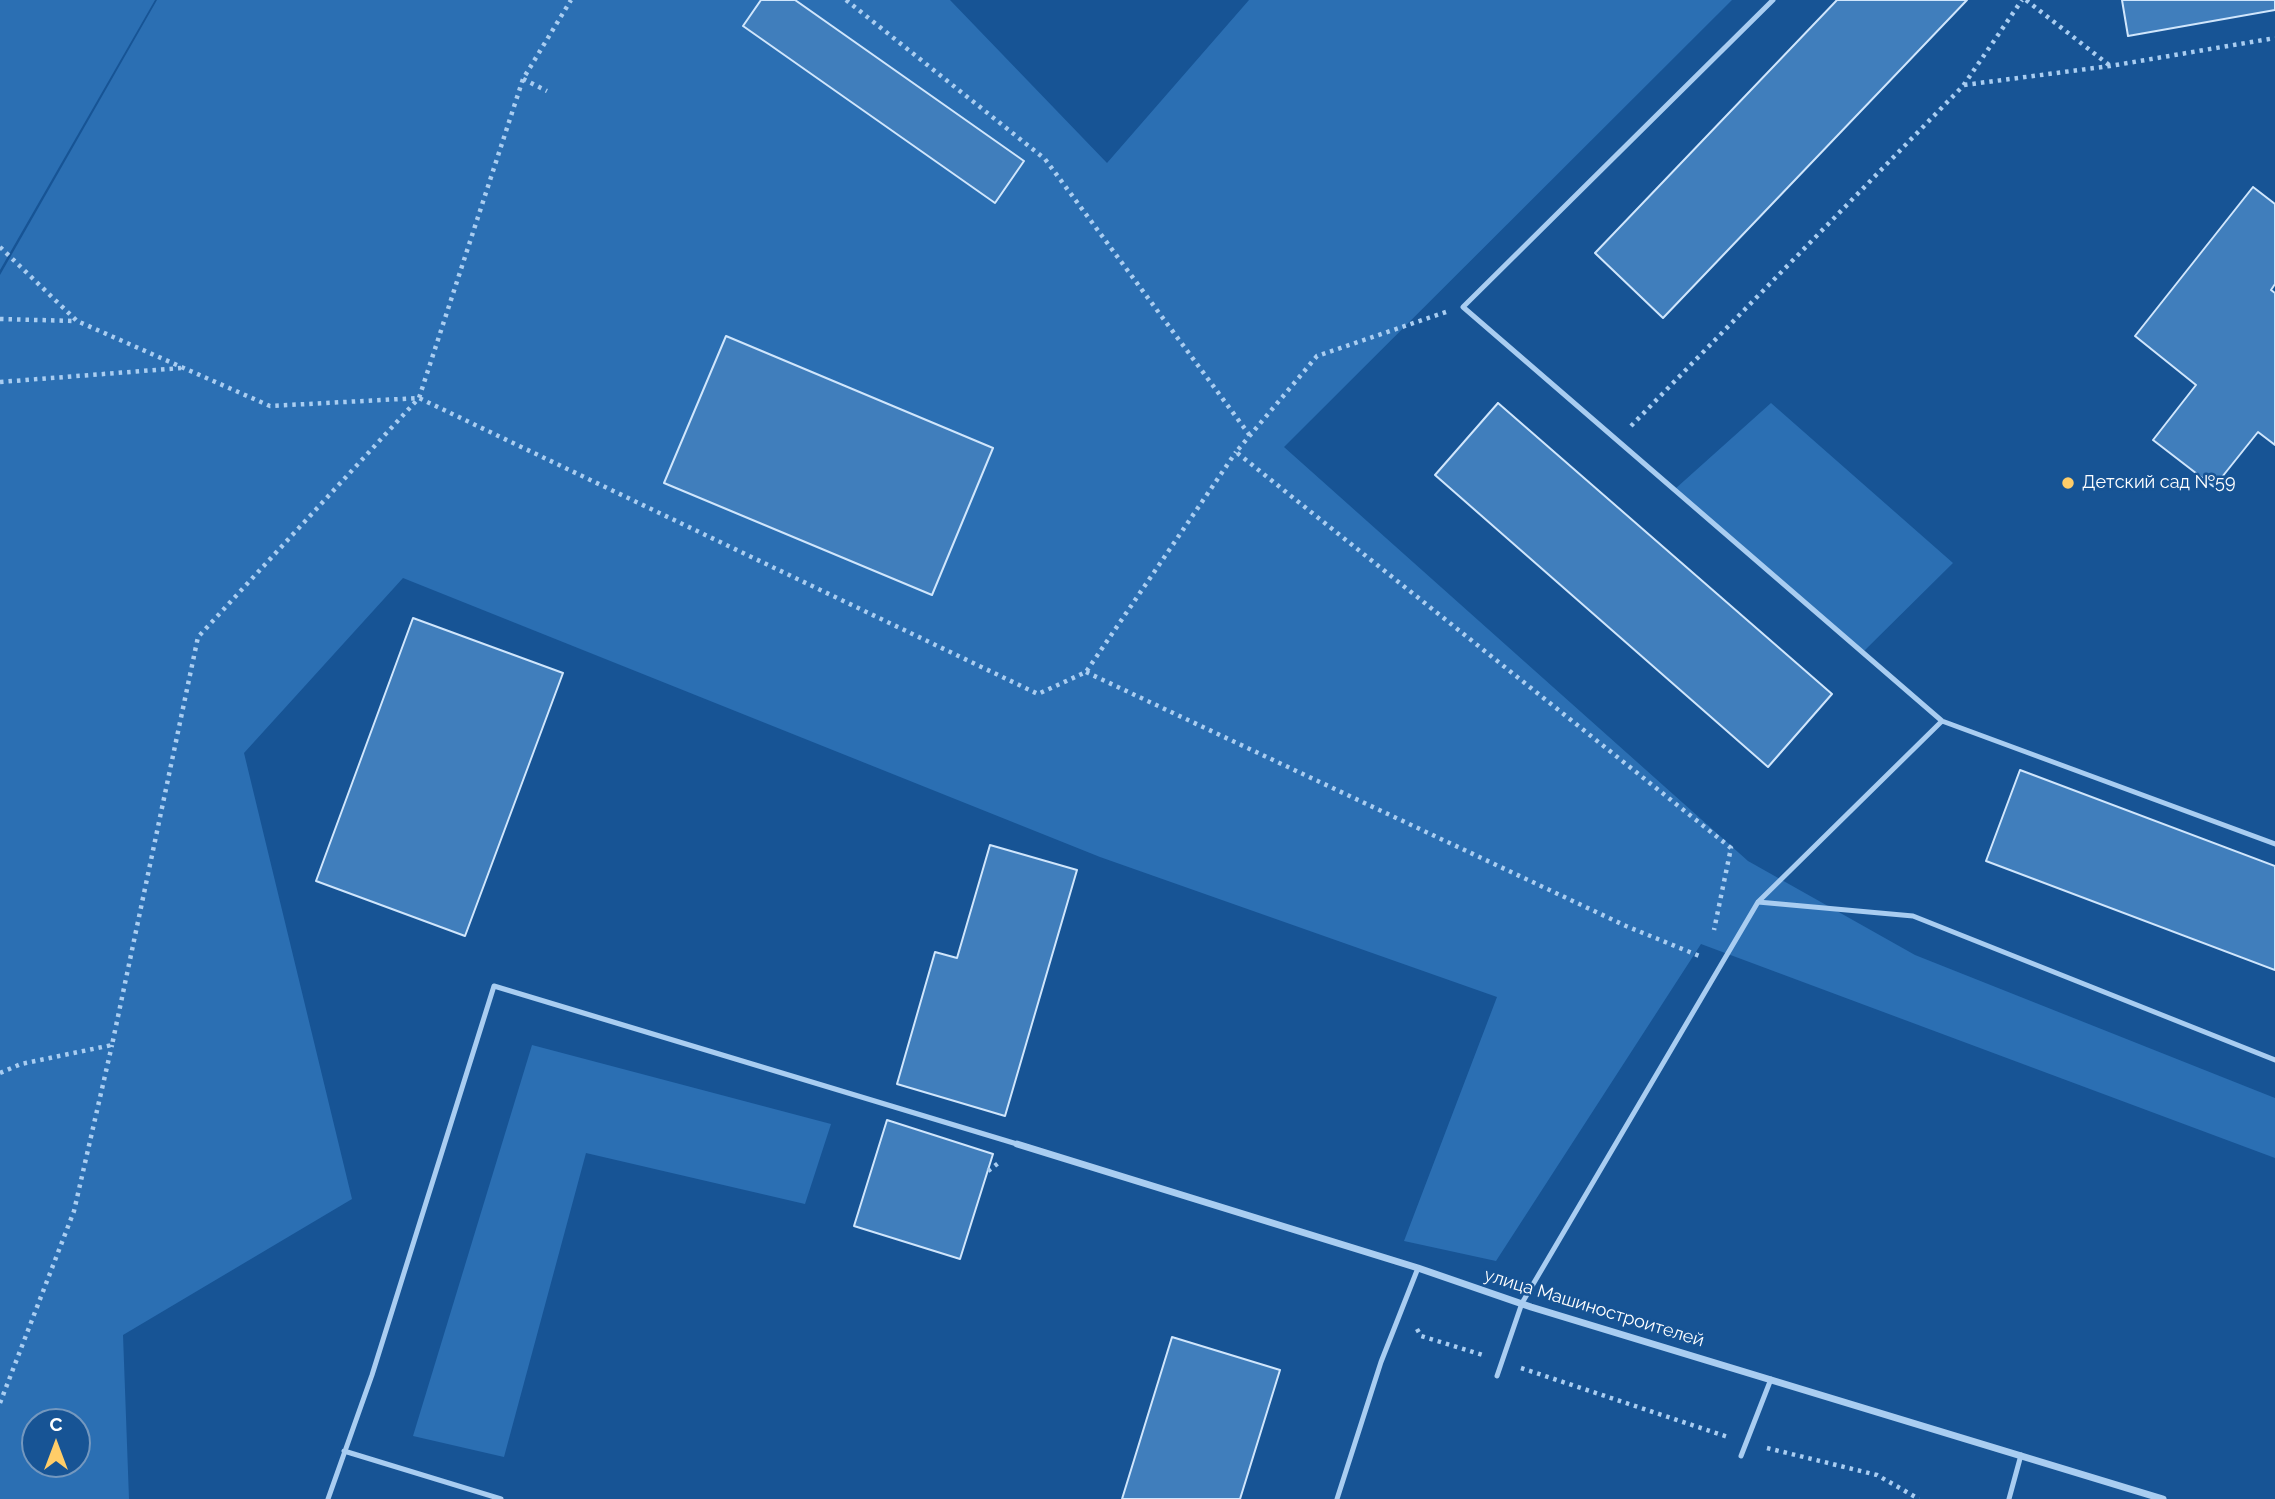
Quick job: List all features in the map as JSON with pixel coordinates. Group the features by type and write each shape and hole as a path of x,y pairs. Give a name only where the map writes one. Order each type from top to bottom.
{"street":[{"name":"улица Машиностроителей","path":"1017,1144 1418,1268 1522,1303 2164,1499"}],"lane":[{"path":"1773,0 1463,307 1942,721 2275,844"},
{"path":"1497,1376 1522,1303 1758,902 1942,721"},
{"path":"1758,902 1913,916 2275,1060"},
{"path":"328,1499 372,1375 494,986 1017,1144"},
{"path":"1337,1499 1381,1362 1418,1268"},
{"path":"1741,1456 1771,1379"},
{"path":"344,1451 500,1499"},
{"path":"2009,1499 2021,1455"}],"path":[{"path":"0,1403 74,1211 112,1045 198,636 419,398 523,79 571,0"},
{"path":"846,0 1045,159 1251,437"},
{"path":"1618,440 1963,86 2024,0 2110,66"},
{"path":"1963,86 2110,66 2275,38"},
{"path":"523,79 547,90"},
{"path":"0,247 77,321 270,406 419,398 1038,694 1086,672 1236,452 1317,356 1463,307"},
{"path":"0,319 77,321"},
{"path":"0,382 183,368"},
{"path":"1236,452 1731,848 1713,935"},
{"path":"1086,672 1626,926 1709,960"},
{"path":"0,1073 21,1064 112,1045"},
{"path":"988,1171 1006,1157"},
{"path":"1402,1306 1421,1336 1746,1443 1877,1475 1919,1499"}],"shaded area":[{"path":"0,0 155,0 0,270"},
{"path":"157,0 950,0 1107,163 1249,0 1732,0 1284,447 1748,861 1915,955 2275,1098 2275,1158 1701,944 1496,1261 1404,1241 1497,997 1100,857 403,578 244,753 352,1199 123,1335 129,1499 0,1499 0,275"},
{"path":"1771,403 1953,563 1863,652 1675,489"},
{"path":"532,1045 831,1124 805,1204 586,1153 504,1457 413,1436"}],"building":[{"path":"761,0 795,0 1024,161 995,203 743,26"},
{"path":"1837,0 1967,0 1663,318 1595,253"},
{"path":"2122,0 2275,0 2275,10 2128,36"},
{"path":"2253,187 2275,204 2275,284 2271,290 2275,293 2275,445 2258,432 2214,487 2153,440 2196,385 2135,336"},
{"path":"726,336 993,448 932,595 664,483"},
{"path":"1498,403 1832,694 1768,767 1435,475"},
{"path":"413,618 563,673 465,936 316,881"},
{"path":"2020,770 2275,866 2275,970 1986,861"},
{"path":"990,845 1077,870 1005,1116 897,1084 935,952 957,958"},
{"path":"887,1120 993,1154 960,1259 854,1226"},
{"path":"1172,1337 1280,1370 1240,1499 1122,1499"}],"place":[{"name":"Детский сад №59","path":"2068,483"}]}
